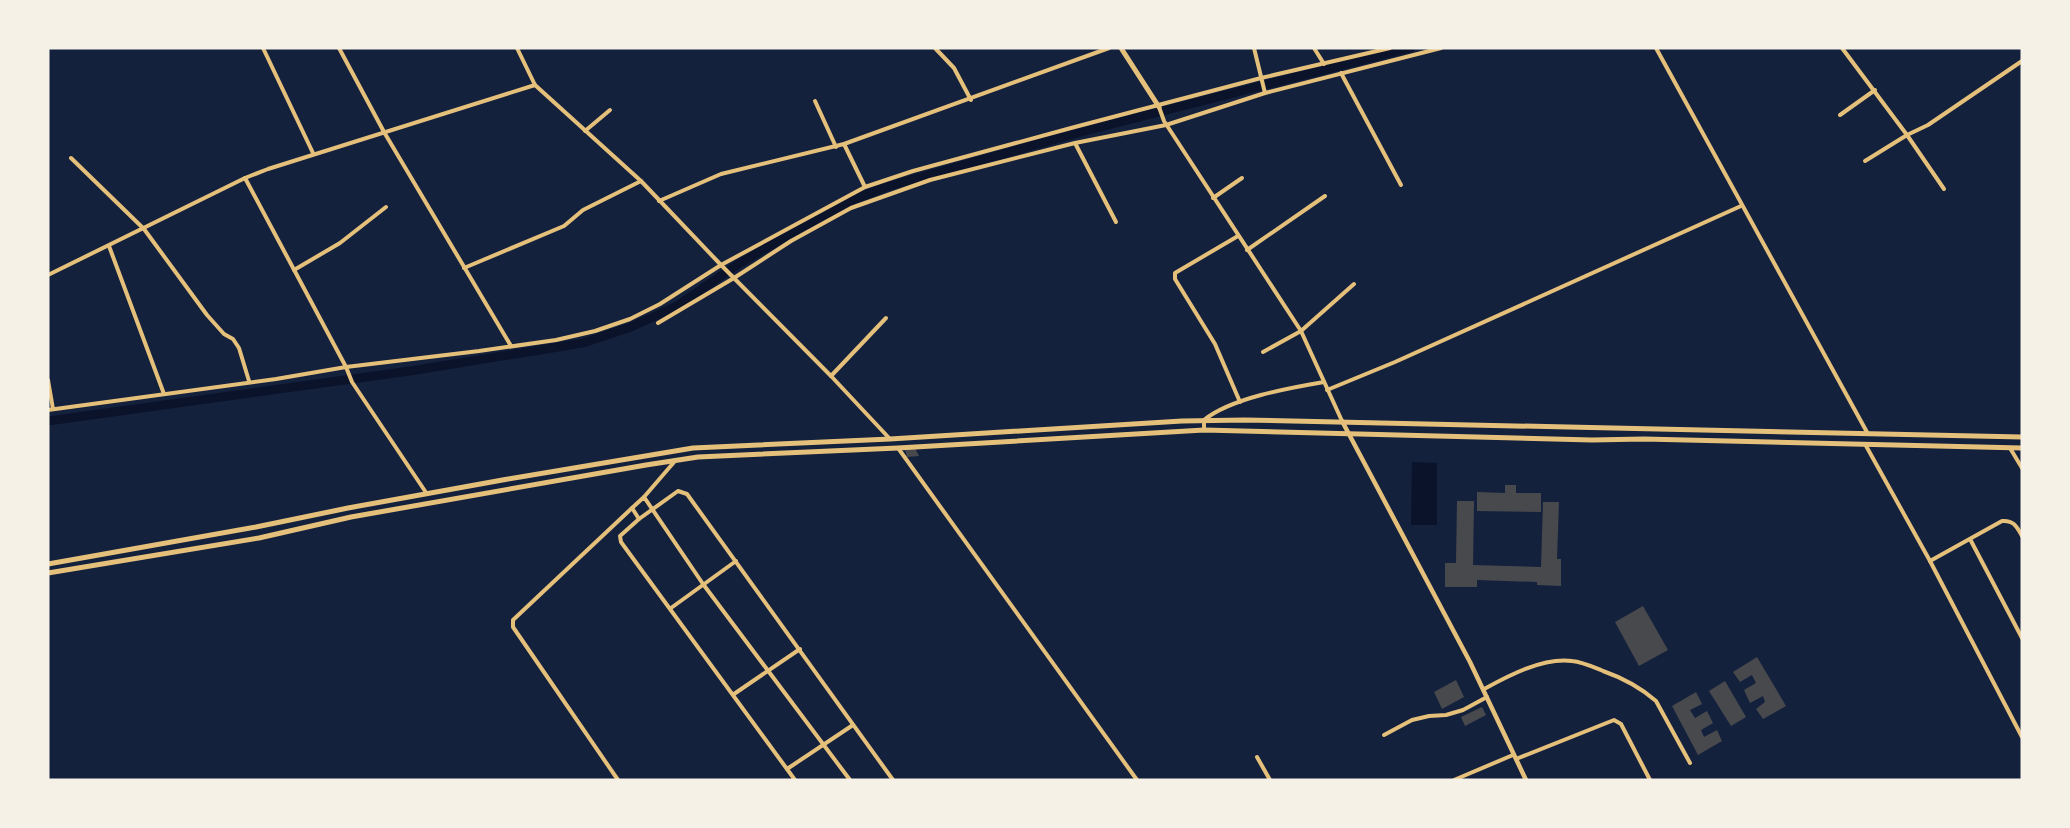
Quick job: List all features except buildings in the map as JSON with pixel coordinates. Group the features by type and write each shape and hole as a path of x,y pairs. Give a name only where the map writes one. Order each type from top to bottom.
{"main road":[{"path":"1121,48 1158,106"},
{"path":"48,564 348,508 693,448 1204,420 1342,421 2022,437"},
{"path":"1512,437 1513,426"},
{"path":"48,573 259,538 351,517 698,458 1204,430 2022,448"}],"street":[{"path":"262,48 313,153"},
{"path":"339,48 384,132 511,347"},
{"path":"517,48 535,85 641,181 890,439"},
{"path":"935,48 954,68 971,100"},
{"path":"659,201 721,174 836,147 971,100 1018,80 1109,48"},
{"path":"1254,48 1264,91"},
{"path":"1314,48 1324,64"},
{"path":"48,380 50,409 511,347 595,330 630,319 823,208 865,187 913,171 1158,106 1390,48"},
{"path":"658,323 791,241 851,208 930,180 1165,123 1264,91 1441,48"},
{"path":"1656,48 1868,435"},
{"path":"1843,48 1944,189"},
{"path":"1866,161 1907,135 1928,125 2022,61"},
{"path":"1341,73 1401,185"},
{"path":"48,274 245,178 313,153 535,85"},
{"path":"1840,115 1875,90"},
{"path":"815,100 836,147"},
{"path":"1158,106 1165,123 1301,331 1342,421 1484,689 1526,780"},
{"path":"585,131 610,110"},
{"path":"1075,143 1116,222"},
{"path":"844,144 865,187"},
{"path":"71,158 144,229 207,315 224,334 233,339 239,348 249,381"},
{"path":"245,178 347,369 351,382 428,494"},
{"path":"1213,198 1242,178"},
{"path":"465,268 564,226 583,210 641,181"},
{"path":"1247,250 1325,196"},
{"path":"1327,390 1741,206"},
{"path":"294,270 340,243 386,207"},
{"path":"1238,236 1175,273 1175,279 1215,344 1239,402"},
{"path":"109,246 164,394"},
{"path":"1263,352 1301,331 1354,284"},
{"path":"831,376 886,318"},
{"path":"1204,430 1204,420 1218,409 1296,387 1324,382"},
{"path":"1865,444 1930,561 2022,737"},
{"path":"898,448 1137,780"},
{"path":"2010,448 2022,468"},
{"path":"618,780 513,627 513,620 644,497 676,460"},
{"path":"795,780 620,539 622,532 678,491 687,494 892,780"},
{"path":"644,497 703,584 850,780"},
{"path":"632,508 639,519"},
{"path":"1930,561 2002,521 2008,520 2015,524 2022,536"},
{"path":"1970,540 2022,638"},
{"path":"671,608 736,561"},
{"path":"733,694 800,649"},
{"path":"1484,689 1544,663 1559,660 1573,661 1621,677 1656,701 1690,763"},
{"path":"1384,735 1412,720 1454,713 1487,697"},
{"path":"1454,780 1614,720 1621,724 1650,780"},
{"path":"787,769 853,724"},
{"path":"1257,757 1270,780"}],"water":[{"path":"1412,462 1437,463 1437,525 1411,525"}],"waterway":[{"path":"1077,133 1410,48"},
{"path":"48,421 410,371 583,343 631,327 677,306 737,265 855,199 889,186 1081,132"}]}
